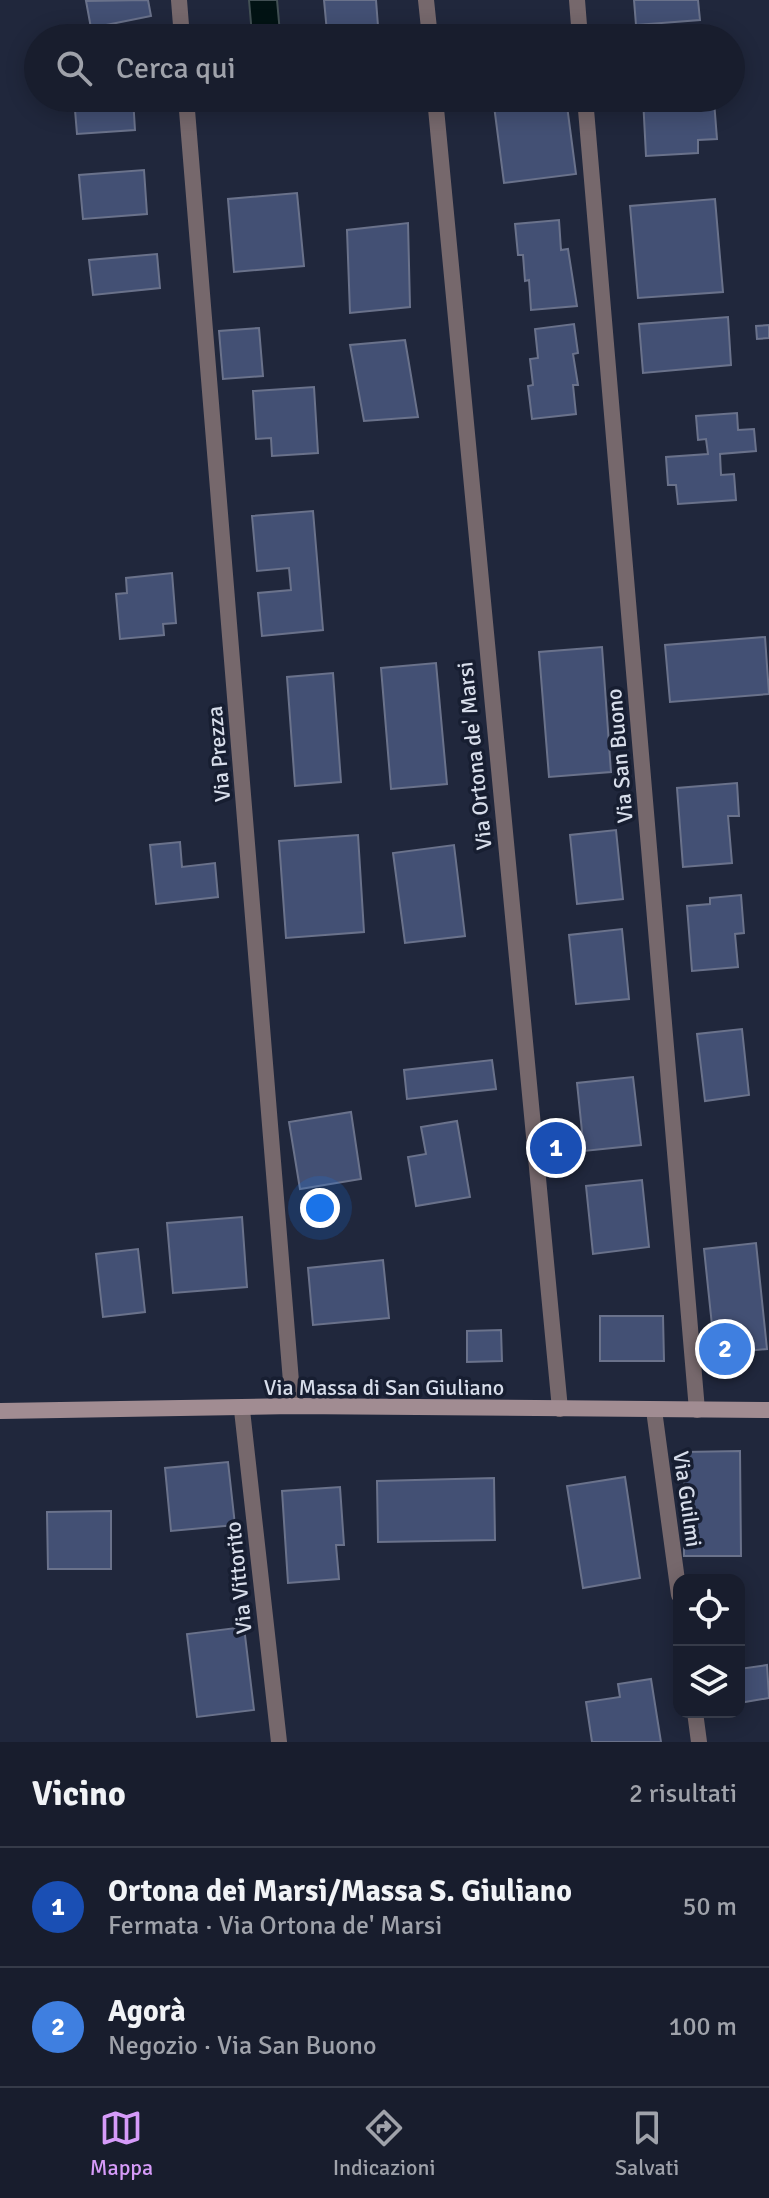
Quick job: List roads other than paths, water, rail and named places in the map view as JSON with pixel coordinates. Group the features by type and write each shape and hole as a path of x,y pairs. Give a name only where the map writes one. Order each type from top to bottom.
{"street":[{"path":"179,0 181,24"},
{"path":"426,0 429,24"},
{"path":"577,0 579,24"},
{"name":"Via Prezza","path":"187,112 293,1406"},
{"name":"Via Ortona de' Marsi","path":"436,112 560,1409"},
{"name":"Via San Buono","path":"586,112 697,1410"},
{"name":"Via Massa di San Giuliano","path":"0,1411 242,1410 293,1406 769,1410"},
{"name":"Via Vittorito","path":"242,1410 279,1742"},
{"name":"Via Guilmi","path":"654,1410 676,1574"},
{"path":"696,1718 699,1742"}],"place":[{"name":"Ortona dei Marsi/Massa S. Giuliano","path":"556,1148"},
{"name":"Agorà","path":"725,1349"}]}
